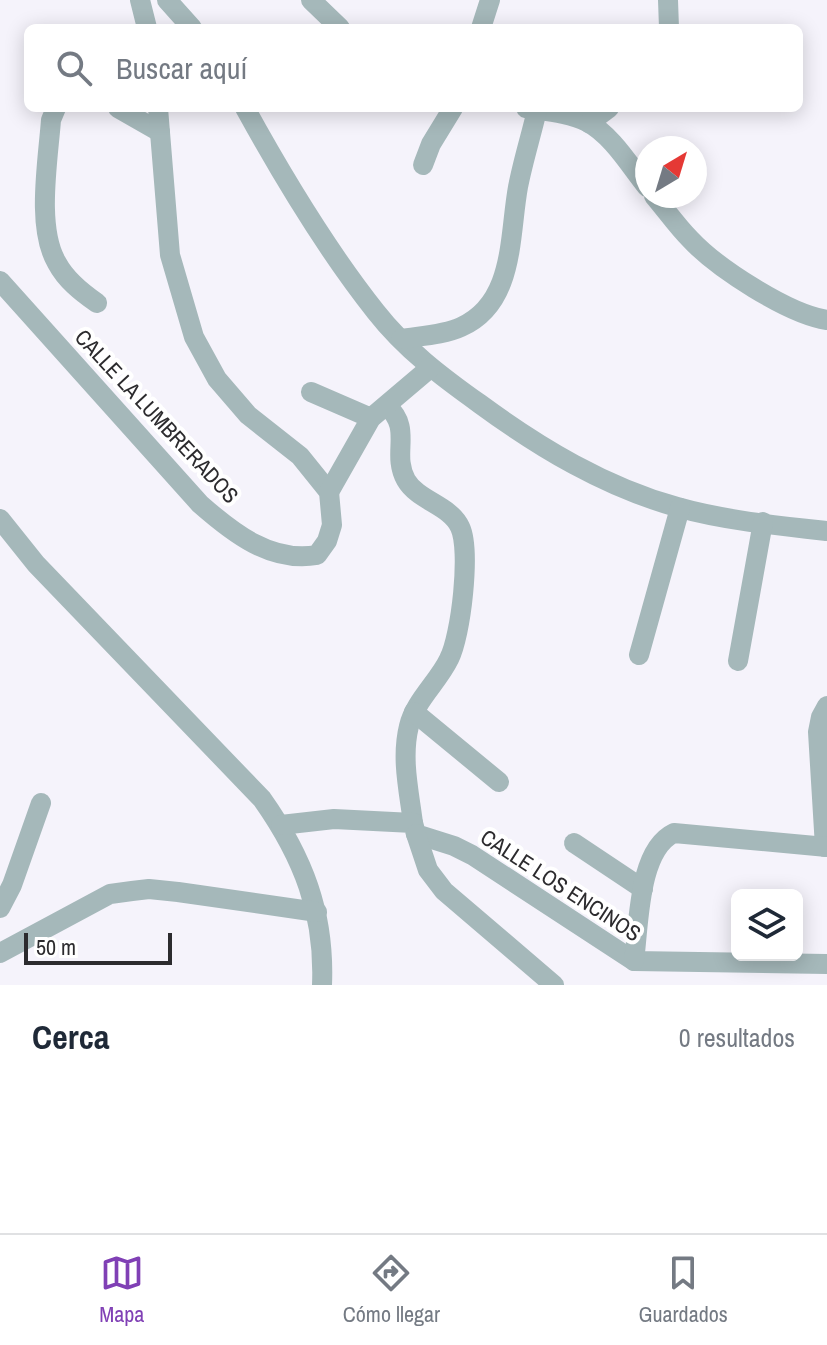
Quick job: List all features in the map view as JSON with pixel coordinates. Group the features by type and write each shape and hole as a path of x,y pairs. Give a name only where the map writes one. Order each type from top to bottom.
{"street":[{"path":"140,0 146,24"},
{"path":"167,0 188,24"},
{"path":"311,0 336,24"},
{"path":"482,24 490,0"},
{"path":"668,0 669,24"},
{"path":"54,112 51,120 46,198 49,245 57,264 75,287 97,303"},
{"path":"125,112 160,132"},
{"path":"158,112 170,255 194,337 217,379 248,415 300,456 329,492 379,412 430,368"},
{"path":"247,112 284,179 377,313 430,368 521,434 570,464 630,491 680,508 827,531"},
{"path":"423,165 431,144 451,112"},
{"path":"401,339 460,328 491,304 508,264 530,112"},
{"path":"543,112 589,123 635,173"},
{"path":"589,123 604,112"},
{"path":"664,208 690,240 729,272 776,300 827,320"},
{"name":"CALLE LA LUMBRERADOS","path":"0,281 200,504 256,546 300,558 317,555 327,541 332,525 329,492"},
{"path":"311,392 379,412 401,424 400,465 404,476 418,494 458,523 463,535 464,577 454,644 444,669 414,712 408,728 405,761 414,829 428,870 444,891 554,985"},
{"path":"639,655 680,508"},
{"path":"0,519 36,564 262,799 281,825 309,881 317,912 324,958 322,985"},
{"path":"738,661 763,522"},
{"path":"634,961 643,889 652,854 663,840 674,833 826,847 818,732 827,706"},
{"path":"414,712 499,782"},
{"path":"0,908 12,885 41,803"},
{"name":"CALLE LOS ENCINOS","path":"281,825 334,819 414,829 472,855 634,961 827,964"},
{"path":"574,843 643,889"},
{"path":"0,953 110,894 132,891 178,892 317,912"}]}
